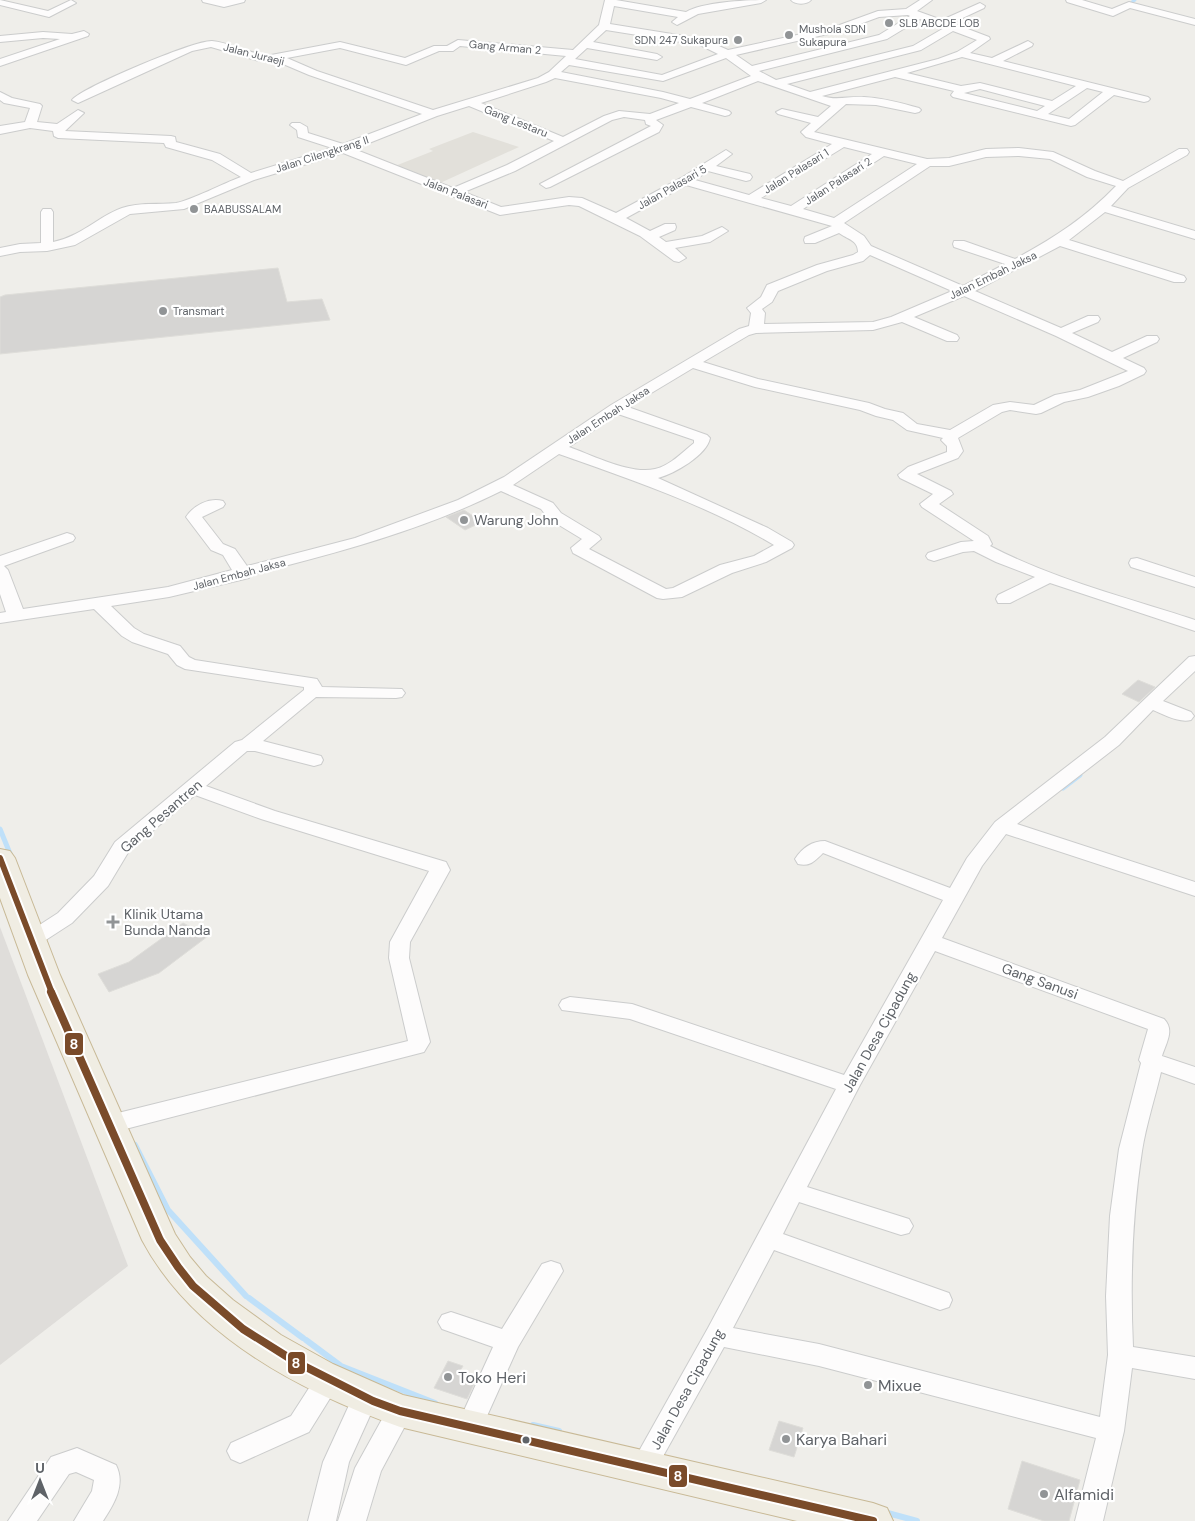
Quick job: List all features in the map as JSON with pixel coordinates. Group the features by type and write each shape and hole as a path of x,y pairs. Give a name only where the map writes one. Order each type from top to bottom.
{"highway":[{"path":"0,858 51,991 160,1240 174,1262 197,1290 226,1316 287,1357 365,1398 400,1411 873,1521"}],"street":[{"path":"206,0 224,4 240,0"},
{"path":"677,22 699,10 761,0"},
{"path":"796,0 806,0"},
{"path":"454,192 511,168 621,113 651,118 755,74 883,37 913,14 927,0"},
{"path":"1071,0 1113,13"},
{"path":"687,15 610,1 604,26 697,40 727,54 773,84 836,104 846,100 868,101 915,110"},
{"path":"0,2 48,14 71,3"},
{"path":"1098,21 1130,2 1195,22"},
{"path":"773,84 917,48 948,25 980,6"},
{"path":"570,57 662,78 727,54 838,28 878,14 913,14 985,38 961,54 896,74 810,96"},
{"path":"824,20 864,42"},
{"name":"Jalan Cilengkrang II","path":"0,252 20,248 47,248 70,242 128,210 162,209 180,206 250,177 342,149 433,114 542,80 553,74 604,26"},
{"path":"0,39 43,35 80,36 0,63"},
{"name":"Gang Arman 2","path":"324,48 340,45 404,62 438,48 449,48 458,43 570,57"},
{"name":"Jalan Juraeji","path":"78,100 93,91 191,48 212,44 259,58 275,57 322,76 433,114"},
{"path":"585,44 658,56"},
{"path":"994,62 1028,44"},
{"path":"275,57 324,48"},
{"path":"961,54 1144,99"},
{"path":"553,74 690,102 725,113"},
{"path":"896,74 961,89 980,86 1054,105"},
{"path":"1039,115 1085,85"},
{"path":"961,89 957,93 958,95 1071,123 1111,92"},
{"path":"0,95 8,101 36,106 30,125"},
{"name":"Gang Lestaru","path":"469,102 563,141"},
{"path":"836,104 839,106 819,121 807,134 927,163 949,162 986,153 1054,156 1090,174 1124,185"},
{"path":"782,112 819,121"},
{"path":"78,113 59,128 57,134 168,139 172,140 170,144 216,157 250,177"},
{"path":"546,184 655,130 657,126 650,122 651,118"},
{"path":"0,130 30,125 59,128"},
{"name":"Jalan Palasari","path":"296,125 303,129 302,135 503,211 578,201 617,218 649,236 665,246 678,258"},
{"name":"Jalan Palasari 1","path":"751,199 842,143"},
{"name":"Jalan Palasari 2","path":"792,211 883,152"},
{"name":"Jalan Embah Jaksa","path":"8,616 169,592 243,574 377,535 464,503 501,485 616,408 744,332 781,327 873,326 901,317 964,290 1054,244 1102,208 1124,185 1183,152"},
{"name":"Jalan Palasari 5","path":"617,218 685,181 726,154"},
{"path":"810,240 832,232 838,224 927,163"},
{"path":"707,167 746,176"},
{"path":"685,181 838,224 862,240 866,249 1061,333 1139,371 1084,394 1060,398 1036,410 1010,406 998,408 952,435 948,440 954,444 955,452 953,455 905,474 944,494 928,504 982,539 984,544 980,547"},
{"path":"1102,208 1195,235"},
{"path":"47,212 47,248"},
{"path":"649,236 670,227"},
{"path":"665,246 705,239 722,231"},
{"path":"960,244 1018,264"},
{"path":"1054,244 1128,274"},
{"path":"1054,244 1179,279"},
{"path":"756,329 758,313 754,308 767,299 772,288 822,268 858,258 865,253 866,249"},
{"path":"901,317 952,338"},
{"path":"1061,333 1093,319"},
{"path":"1112,358 1152,339"},
{"path":"690,363 755,383 864,406 903,419 912,427 952,435"},
{"path":"616,408 684,430 700,436 702,440 700,445 676,465 655,475 634,475"},
{"path":"501,485 547,506 555,516 593,539 578,550 662,594 676,593 726,569 760,559 786,545 762,531 667,487 557,448"},
{"path":"217,504 199,510 194,517 217,548 229,552 243,574"},
{"path":"0,562 67,538"},
{"path":"934,556 961,547 980,547 1002,559 1049,577 1195,626"},
{"path":"1138,563 1195,582"},
{"path":"0,570 8,616"},
{"path":"1004,599 1049,577"},
{"path":"97,602 128,632 149,642 174,650 183,661 191,664 311,682 313,685 312,692 396,693"},
{"name":"Jalan Desa Cipadung","path":"643,1468 717,1335 849,1085 974,863 1008,828 1112,740 1178,679 1195,660"},
{"name":"Gang Pesantren","path":"32,940 65,918 101,881 122,847 237,749 245,744 249,744 312,692"},
{"path":"1152,703 1184,716"},
{"path":"249,744 314,760"},
{"path":"110,1124 409,1048 416,1046 419,1042 399,958 400,942 440,870 439,867 268,816 193,788"},
{"path":"1008,828 1195,889"},
{"path":"805,859 818,848 825,847 954,898"},
{"name":"Gang Sanusi","path":"929,941 1151,1021 1159,1027 1150,1060 1152,1062"},
{"path":"570,1005 632,1012 849,1085"},
{"path":"1089,1521 1111,1431 1121,1355 1118,1296 1122,1216 1131,1149 1152,1062 1195,1076"},
{"path":"792,1191 901,1226"},
{"path":"767,1238 940,1300"},
{"path":"469,1428 508,1342 551,1271"},
{"path":"451,1322 508,1342"},
{"path":"717,1335 819,1355 1111,1431"},
{"path":"1121,1355 1195,1368"},
{"path":"240,1451 300,1424 330,1379"},
{"path":"322,1521 336,1462 365,1398"},
{"path":"352,1521 368,1468 400,1411"},
{"path":"22,1521 60,1464 77,1460 107,1473 106,1489 88,1521"}],"shaded area":[{"path":"473,132 519,147 438,184 395,166 433,151 429,149"},
{"path":"0,927 128,1266 0,1365"}],"building":[{"name":"Transmart","path":"278,268 287,302 322,299 330,320 0,354 0,297 5,295"},
{"name":"Warung John","path":"464,510 482,522 465,530 446,517"},
{"path":"1138,680 1155,687 1139,702 1122,694"},
{"path":"183,923 208,936 159,973 109,992 98,974 129,962"},
{"path":"448,1361 463,1366 458,1374 476,1380 467,1399 434,1388"},
{"name":"Karya Bahari","path":"779,1421 803,1428 794,1457 769,1450"},
{"name":"Alfamidi","path":"1022,1461 1080,1480 1069,1521 1044,1521 1008,1509"}],"waterway":[{"path":"1063,788 1080,775"},
{"path":"0,829 11,856"},
{"path":"135,1145 168,1210 246,1296"},
{"path":"249,1298 303,1338"},
{"path":"306,1340 341,1366 435,1403"},
{"path":"533,1425 559,1431"},
{"path":"884,1512 917,1521"}],"transit line":[{"name":"8","path":"0,858 44,975 160,1240 193,1286 243,1329 320,1376 373,1401 400,1411 873,1521"}],"place":[{"name":"SLB ABCDE LOB","path":"889,23"},
{"name":"Mushola SDN Sukapura","path":"789,35"},
{"name":"SDN 247 Sukapura","path":"738,40"},
{"name":"BAABUSSALAM","path":"194,209"},
{"name":"Transmart","path":"163,311"},
{"name":"Warung John","path":"464,520"},
{"name":"Klinik Utama Bunda Nanda","path":"113,922"},
{"name":"Toko Heri","path":"448,1377"},
{"name":"Mixue","path":"868,1385"},
{"name":"Karya Bahari","path":"786,1439"},
{"name":"Alfamidi","path":"1044,1494"}]}
